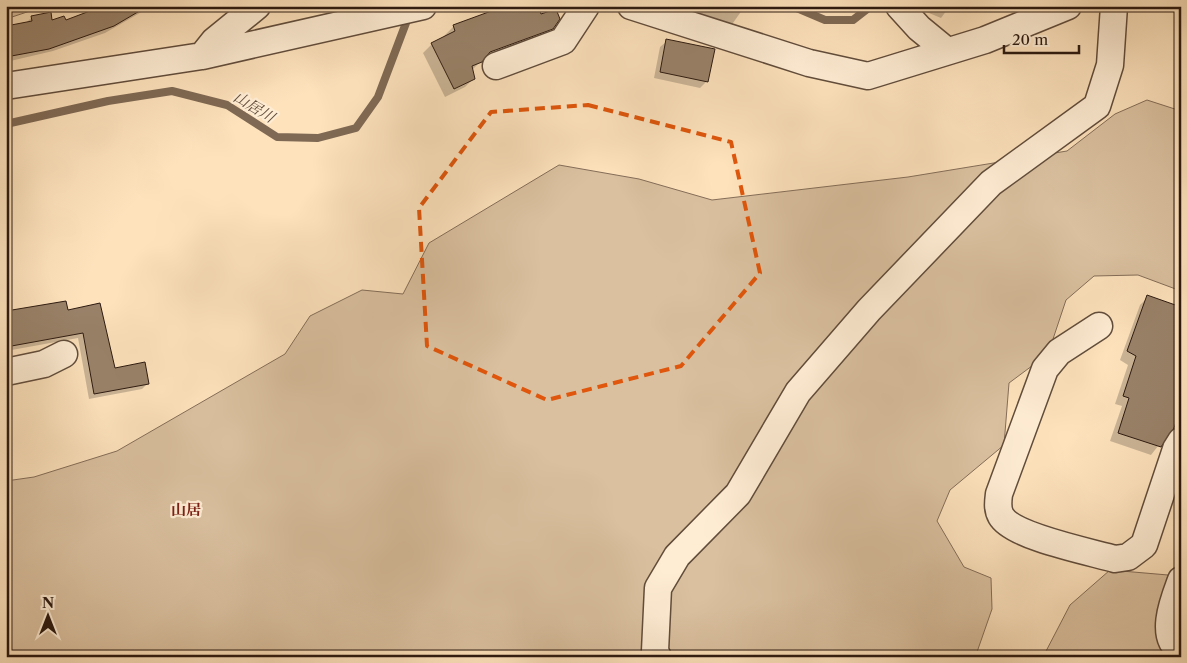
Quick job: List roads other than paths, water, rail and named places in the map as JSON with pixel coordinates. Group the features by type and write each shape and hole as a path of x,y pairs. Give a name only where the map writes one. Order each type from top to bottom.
{"street":[{"path":"202,56 214,41 257,6"},
{"path":"6,86 202,56 423,6"},
{"path":"496,66 563,40 586,6"},
{"path":"631,6 809,63 868,76 985,40 1068,6"},
{"path":"899,6 920,28 947,51"},
{"path":"658,657 656,651 658,588 676,556 738,494 798,392 869,310 991,183 1097,106 1110,65 1114,6"},
{"path":"1099,326 1059,352 1046,369 999,494 998,507 1002,517 1010,525 1028,534 1116,559 1128,557 1144,544 1176,449 1181,441"},
{"path":"6,372 44,364 64,354"},
{"path":"1181,580 1171,608 1169,630 1176,648 1181,651"}],"waterway":[{"name":"山居川","path":"792,6 825,20 853,20 871,6"},
{"name":"山居川","path":"6,124 108,101 172,91 227,105 277,137 318,138 356,128 378,97 409,15"}],"district":[{"name":"山居","path":"186,510"}]}
